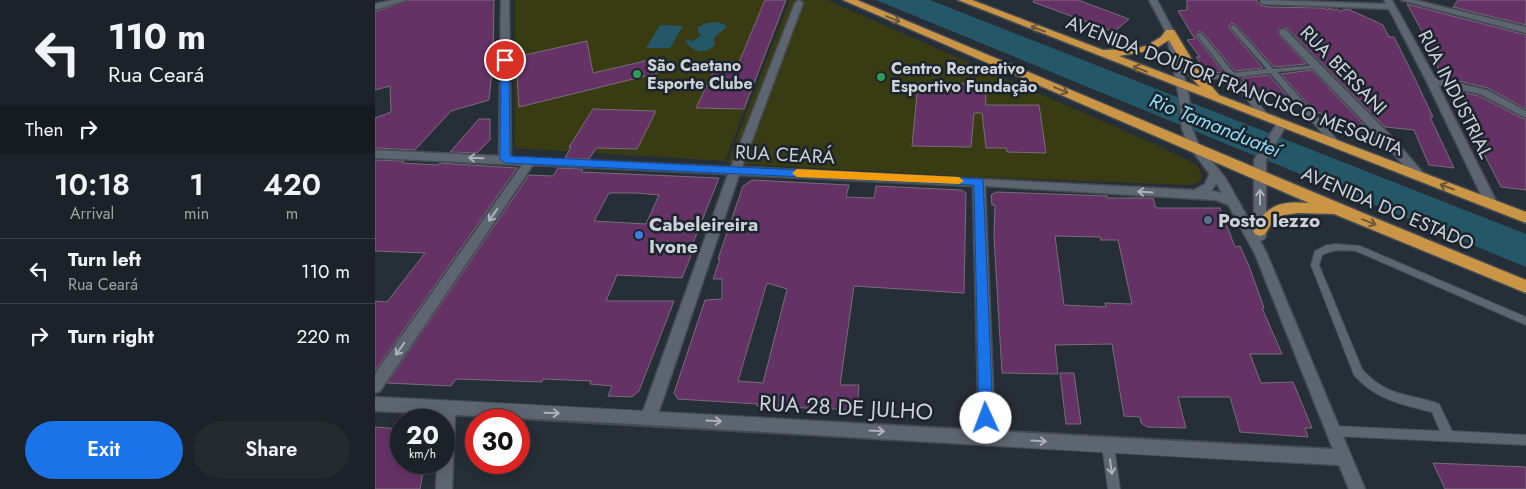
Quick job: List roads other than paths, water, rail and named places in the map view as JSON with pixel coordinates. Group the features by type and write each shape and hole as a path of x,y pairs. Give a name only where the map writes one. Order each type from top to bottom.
{"highway":[{"name":"AVENIDA DO ESTADO","path":"848,0 1194,146 1341,211 1526,287"},
{"name":"AVENIDA DOUTOR FRANCISCO MESQUITA","path":"963,0 1100,53 1183,91 1219,100 1266,118 1279,129 1337,145 1526,218"},
{"path":"1100,53 1142,50 1160,44 1170,32 1198,79 1219,100"},
{"path":"1260,230 1268,217 1287,209 1313,208 1341,211"}],"street":[{"path":"375,7 403,0"},
{"path":"505,0 505,159"},
{"path":"1153,0 1170,32 1183,91 1187,129 1194,146 1215,173 1234,203 1261,254 1357,489"},
{"path":"1405,0 1526,30"},
{"path":"1264,1 1389,4"},
{"path":"649,417 735,170 799,3"},
{"name":"RUA INDUSTRIAL","path":"1389,4 1431,80 1493,205"},
{"name":"RUA BERSANI","path":"1283,32 1389,141 1419,177"},
{"path":"1431,80 1483,92 1526,115"},
{"path":"1261,254 1261,160 1279,129"},
{"name":"RUA CEARÁ","path":"375,154 979,182 1223,197 1234,203"},
{"path":"375,386 530,161"},
{"path":"1193,195 1213,183 1215,173"},
{"path":"979,182 987,438"},
{"name":"RUA 28 DE JULHO","path":"375,404 468,410 649,417 1108,446 1344,457"},
{"path":"444,489 448,408"}],"lane":[{"path":"1233,27 1337,145"},
{"path":"1199,35 1266,118"},
{"path":"1198,79 1317,66"},
{"path":"1449,437 1435,408 1386,394 1365,381 1358,372 1315,265 1318,253 1325,248 1357,248 1526,321"},
{"path":"1334,431 1526,440"},
{"path":"1108,446 1114,489"}],"water":[{"name":"Rio Tamanduateí","path":"876,0 930,0 1526,234 1526,267"},
{"path":"718,22 727,26 714,38 715,45 711,48 703,51 695,50 685,40 693,41 701,35 698,32 698,27 707,23"},
{"path":"660,25 683,26 670,48 646,48"}],"place":[{"name":"São Caetano Esporte Clube","path":"637,74"},
{"name":"Centro Recreativo Esportivo Fundação","path":"881,77"},
{"name":"Posto Iezzo","path":"1208,220"},
{"name":"Cabeleireira Ivone","path":"639,235"}]}
